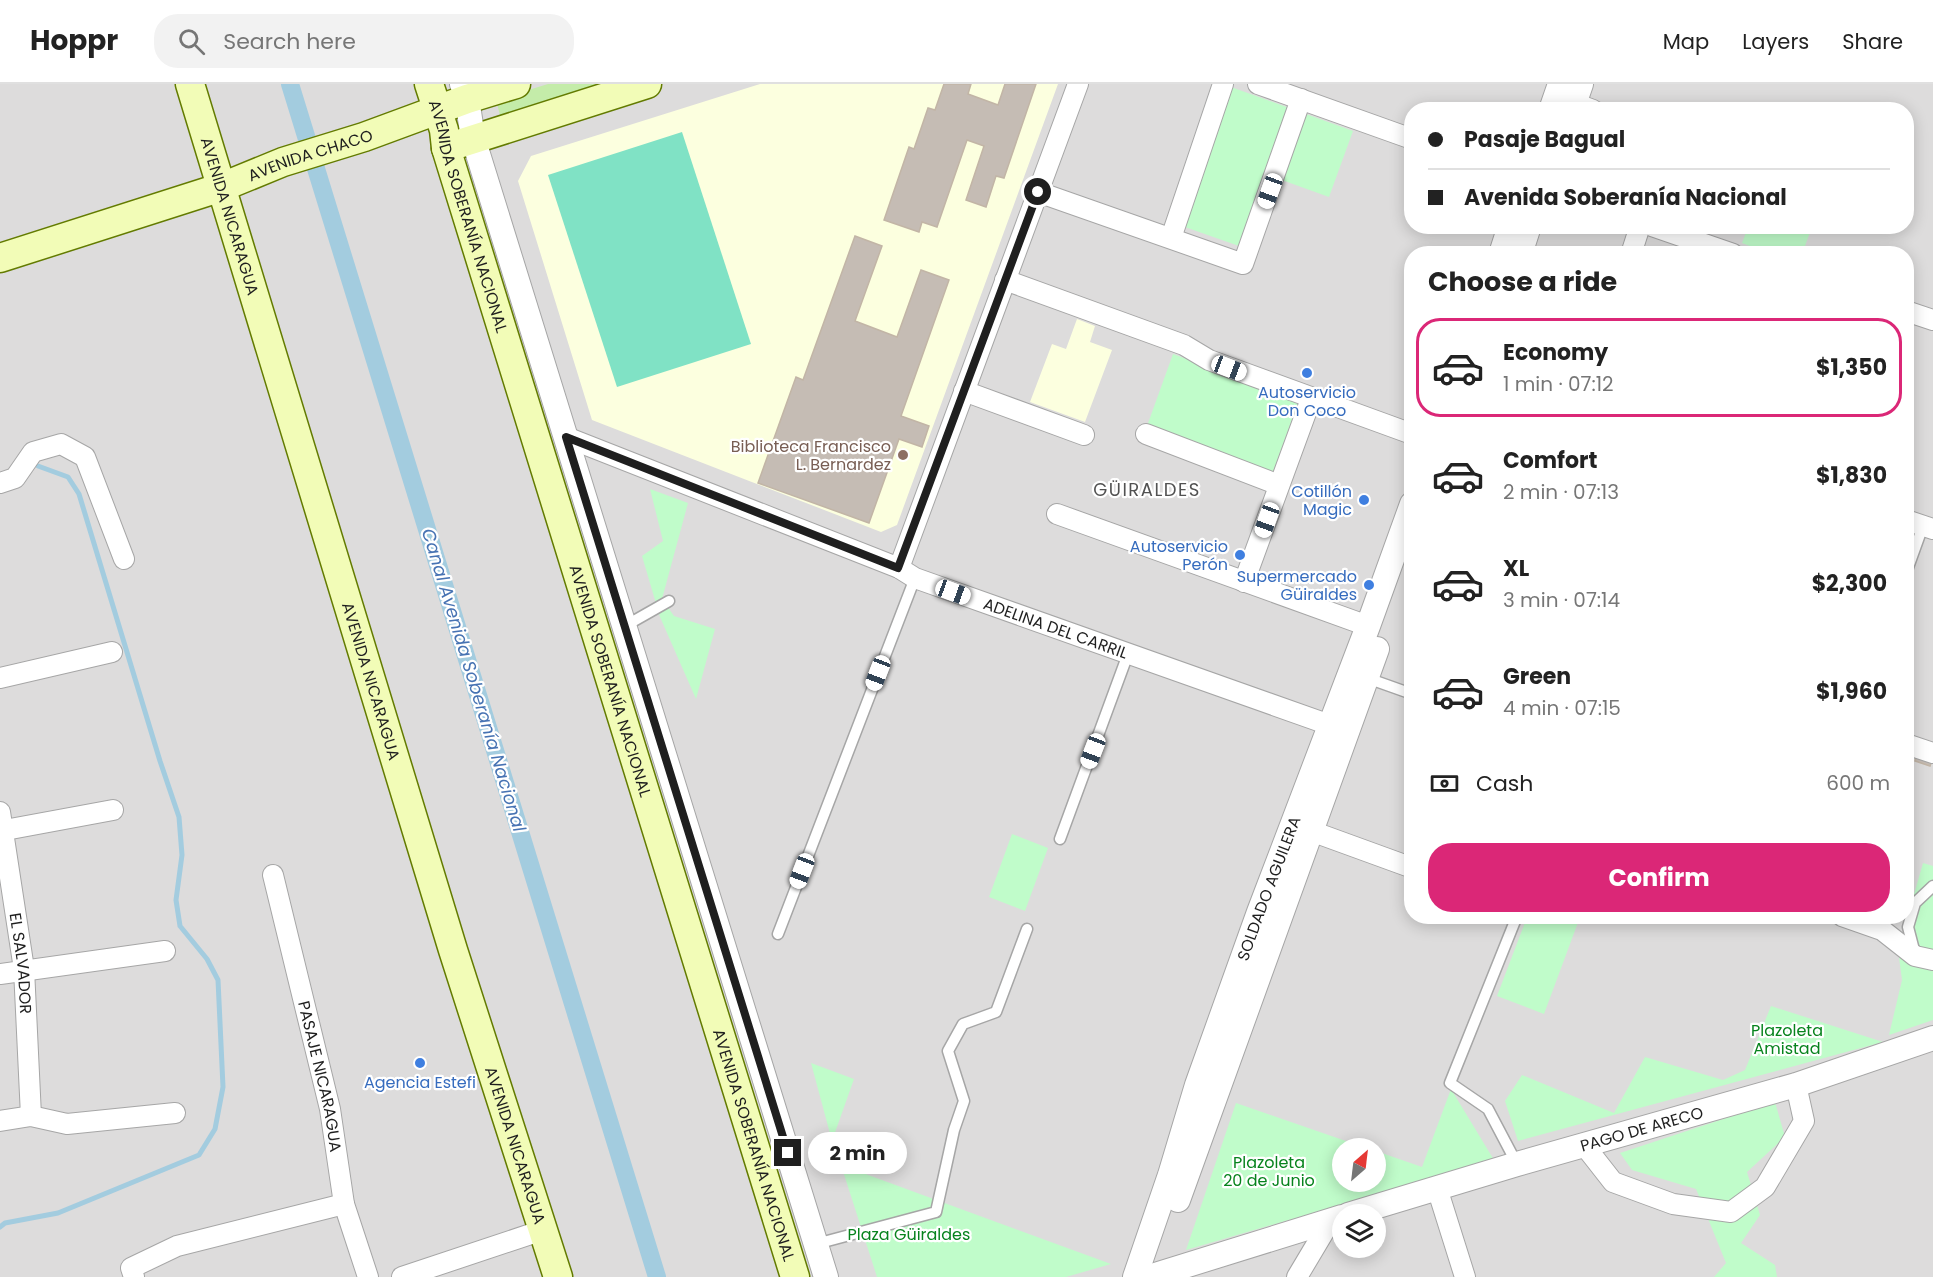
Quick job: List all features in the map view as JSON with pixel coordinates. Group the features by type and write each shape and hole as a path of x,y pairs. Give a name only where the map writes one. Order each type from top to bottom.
{"main road":[{"name":"AVENIDA NICARAGUA","path":"190,84 453,950 558,1277"},
{"name":"AVENIDA SOBERANÍA NACIONAL","path":"429,84 444,130 446,148 795,1277"},
{"name":"AVENIDA CHACO","path":"0,258 222,187 283,162 438,111 464,92 516,84"},
{"path":"446,148 647,84"}],"street":[{"path":"907,573 964,391 1078,84"},
{"path":"1171,238 1223,84"},
{"path":"1267,85 1404,136"},
{"name":"AVENIDA SOBERANÍA NACIONAL","path":"464,92 473,138 826,1277"},
{"path":"1038,192 1244,264 1301,99"},
{"path":"1675,234 1710,246"},
{"path":"1005,280 1184,345 1209,360 1311,399 1404,431"},
{"path":"1914,314 1933,320"},
{"path":"964,391 1084,435"},
{"path":"1244,582 1311,399"},
{"path":"1146,434 1279,485"},
{"name":"ADELINA DEL CARRIL","path":"566,437 907,573 1339,729"},
{"path":"0,483 15,478 33,452 42,449 61,444 85,457 124,559"},
{"path":"1057,514 1368,626"},
{"name":"SOLDADO AGUILERA","path":"1148,1277 1181,1192 1311,831 1368,626 1403,561"},
{"name":"SOLDADO AGUILERA","path":"1135,1277 1170,1175 1200,1074 1259,912 1339,729 1366,678 1403,561"},
{"path":"0,678 112,652"},
{"path":"1914,747 1933,753"},
{"path":"1,824 113,810"},
{"name":"EL SALVADOR","path":"1,824 24,969 31,1116"},
{"path":"1311,831 1404,865"},
{"name":"PASAJE NICARAGUA","path":"273,875 330,1109 344,1204 368,1277"},
{"path":"1865,924 1882,930 1924,958"},
{"path":"0,974 165,951"},
{"name":"PAGO DE ARECO","path":"1384,1204 1584,1144 1796,1085 1933,1038"},
{"path":"1584,1144 1613,1182 1673,1204 1731,1212 1765,1187 1804,1121 1796,1085"},
{"path":"0,1121 31,1116 67,1124 175,1113"},
{"path":"1437,1188 1465,1277"},
{"path":"134,1277 131,1268 177,1246 344,1204"},
{"name":"PAGO DE ARECO","path":"1148,1277 1332,1220"},
{"path":"402,1277 543,1230"},
{"path":"1298,1277 1332,1230"}],"lane":[{"path":"1914,547 1921,525"},
{"path":"778,934 907,573"},
{"path":"625,626 669,601"},
{"path":"1060,839 1128,654"},
{"path":"1366,678 1404,691"},
{"path":"1914,906 1933,886"},
{"path":"1514,924 1450,1083 1488,1109 1517,1164"},
{"path":"1909,924 1908,927 1924,958"},
{"path":"816,1244 936,1212 954,1130 964,1101 948,1051 963,1024 996,1012 1027,929"}],"shaded area":[{"path":"0,84 1933,84 1933,1277 0,1277"},
{"path":"760,84 1058,84 897,525 881,532 592,420 518,181 531,156"},
{"path":"1077,319 1095,326 1090,342 1112,350 1085,422 1030,402 1052,344 1066,349"}],"green space":[{"path":"548,84 599,84 500,115 496,100"},
{"path":"1231,87 1353,131 1329,197 1265,174 1239,246 1182,226"},
{"path":"682,132 751,344 617,387 548,175"},
{"path":"1745,234 1809,234 1805,246 1750,246 1742,243"},
{"path":"1173,354 1299,400 1273,472 1147,426"},
{"path":"650,489 688,503 662,599 674,616 715,629 696,699 660,617 642,556 663,541"},
{"path":"1012,834 1048,848 1025,911 989,897"},
{"path":"1923,863 1933,866 1933,1020 1889,1035 1902,980 1898,950 1905,924 1914,924 1914,894"},
{"path":"1524,924 1577,924 1544,1014 1497,996"},
{"name":"Plazoleta Amistad","path":"1771,1006 1883,1042 1518,1141 1505,1101 1522,1075 1614,1113 1645,1057 1723,1080 1745,1070"},
{"path":"811,1063 854,1079 832,1141"},
{"name":"Plazoleta 20 de Junio","path":"1451,1089 1494,1160 1386,1192 1386,1154 1422,1167"},
{"path":"1775,1102 1785,1137 1747,1172 1760,1215 1741,1243 1775,1265 1777,1277 1714,1277 1726,1263 1696,1189 1632,1170 1620,1153"},
{"name":"Plazoleta 20 de Junio","path":"1236,1103 1337,1138 1332,1138 1332,1192 1384,1192 1343,1204 1332,1204 1332,1207 1186,1250"},
{"name":"Plaza Güiraldes","path":"841,1165 1111,1264 1066,1277 877,1277"}],"building":[{"path":"944,84 971,84 968,94 998,105 1005,84 1036,84 1004,178 996,176 986,207 966,200 984,146 967,140 937,227 922,222 919,232 884,220 909,147 914,149 928,108 935,110"},
{"path":"855,236 882,246 855,321 897,337 921,270 949,280 901,416 929,426 922,447 899,439 869,523 758,483 796,377 803,380"},
{"path":"1917,752 1933,758 1930,766 1915,761"}],"waterway":[{"name":"Canal Avenida Soberanía Nacional","path":"290,84 657,1277"},
{"path":"0,1227 5,1223 58,1213 199,1155 215,1129 223,1087 218,980 207,959 180,926 176,900 182,855 179,817 79,494 68,477 38,466"}],"place":[{"name":"Autoservicio Don Coco","path":"1307,373"},
{"name":"Biblioteca Francisco L. Bernardez","path":"903,455"},
{"name":"Cotillón Magic","path":"1364,500"},
{"name":"Autoservicio Perón","path":"1240,555"},
{"name":"Supermercado Güiraldes","path":"1369,585"},
{"name":"Agencia Estefi","path":"420,1063"}],"district":[{"name":"GÜIRALDES","path":"1147,489"}],"route":[{"path":"788,1153 566,437 898,568 1038,192"}]}
